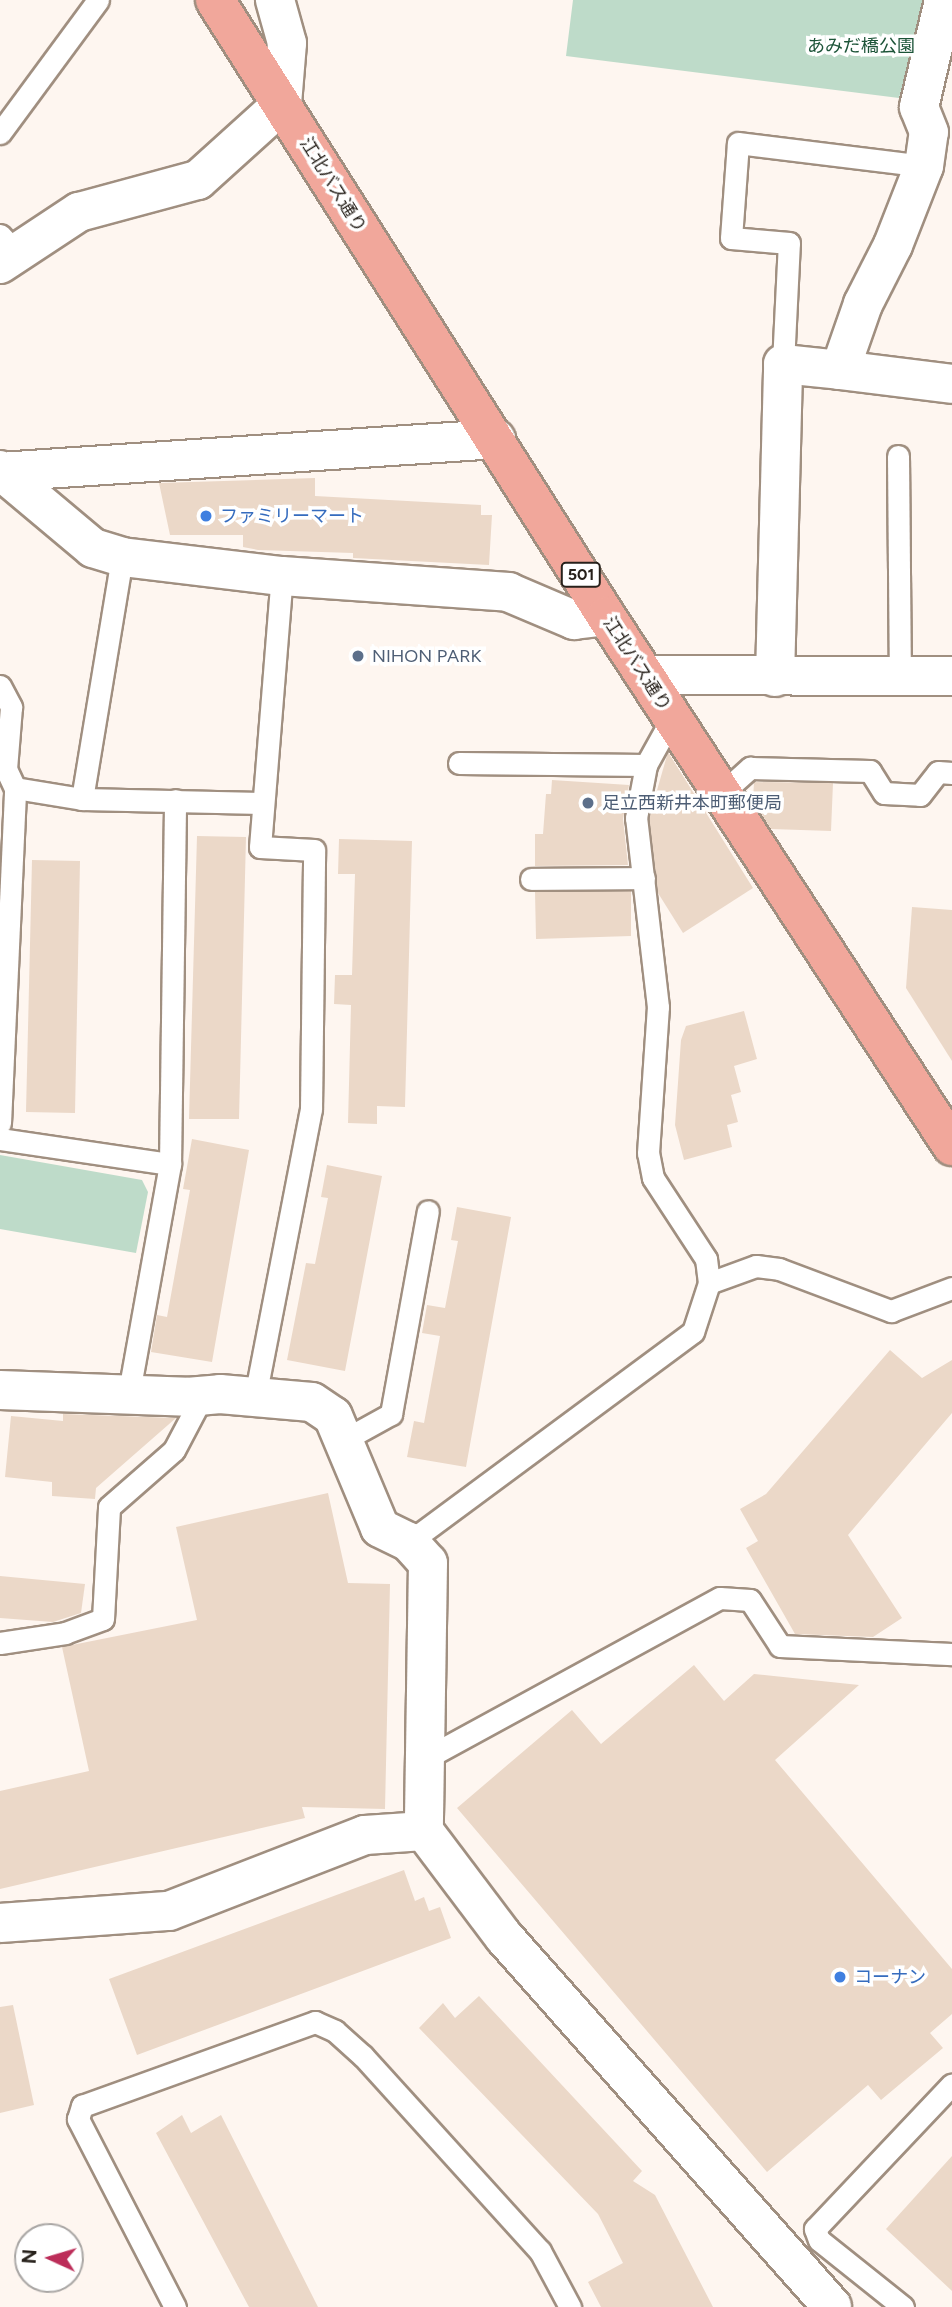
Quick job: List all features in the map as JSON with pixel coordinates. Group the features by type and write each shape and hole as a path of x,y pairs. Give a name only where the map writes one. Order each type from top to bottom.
{"main road":[{"name":"江北バス通り","path":"215,0 606,616 952,1146"}],"street":[{"path":"5,250 79,212 198,180 282,104 287,43 275,0"},
{"path":"840,370 863,304 924,166 929,132 919,107 944,0"},
{"path":"775,677 783,364 952,384"},
{"path":"0,471 496,439"},
{"path":"0,471 93,548 122,557 282,576 508,592 574,620 606,616"},
{"path":"645,675 952,676"},
{"path":"0,1390 255,1397 312,1402 333,1416 380,1528 409,1542 428,1563 428,1757 424,1831 504,1937 832,2307"},
{"path":"0,1923 169,1911 365,1835 424,1831"}],"lane":[{"path":"0,133 99,0"},
{"path":"783,364 789,243 731,238 738,143 924,166"},
{"path":"898,456 900,674"},
{"path":"82,799 122,557"},
{"path":"255,1397 311,1109 314,850 260,847 282,576"},
{"path":"0,686 11,707 6,769 15,788 3,913 0,1123"},
{"path":"409,1542 693,1332 709,1283 706,1259 653,1178 648,1153 659,1007 636,818 646,765 672,718"},
{"path":"459,762 646,765"},
{"path":"722,793 750,768 870,771 884,793 920,795 938,772 952,773"},
{"path":"15,788 82,799 262,803"},
{"path":"129,1392 170,1164 175,800"},
{"path":"531,879 644,878"},
{"path":"0,1139 170,1164"},
{"path":"342,1441 391,1414 428,1211"},
{"path":"709,1283 756,1266 779,1269 891,1311 952,1288"},
{"path":"0,1643 65,1633 103,1619 109,1507 174,1450 203,1395"},
{"path":"428,1757 720,1598 750,1600 780,1646 952,1654"},
{"path":"175,2307 78,2119 82,2106 315,2022 335,2031 363,2056 540,2251 570,2307"},
{"path":"902,2307 819,2240 815,2229 952,2084"}],"green space":[{"name":"あみだ橋公園","path":"573,0 926,0 899,98 566,56"},
{"path":"0,1155 142,1180 148,1192 136,1253 0,1229"}],"building":[{"path":"315,478 315,496 481,505 481,515 492,515 489,565 353,558 353,553 258,550 243,547 243,535 170,535 159,483"},
{"path":"668,752 753,888 683,933 658,893 649,818"},
{"path":"552,780 629,785 623,819 628,865 535,866 535,834 543,834 546,794 551,794"},
{"path":"754,782 833,783 831,831 771,829 753,801"},
{"path":"197,836 246,837 239,1119 189,1119"},
{"path":"339,839 412,841 405,1107 377,1106 377,1124 348,1123 351,1005 334,1004 335,975 352,975 355,874 338,874"},
{"path":"32,860 80,861 75,1113 26,1112"},
{"path":"631,891 631,936 536,939 535,892"},
{"path":"912,907 952,910 952,1061 906,988"},
{"path":"744,1011 757,1059 734,1066 741,1092 731,1095 738,1122 727,1125 732,1147 684,1160 675,1125 681,1040 686,1026"},
{"path":"192,1139 249,1150 212,1362 151,1352 157,1315 167,1317 190,1190 183,1189"},
{"path":"327,1165 382,1176 345,1371 287,1360 306,1263 315,1264 328,1198 321,1197"},
{"path":"457,1207 511,1217 466,1467 407,1457 414,1421 424,1423 440,1336 422,1333 427,1305 445,1308 458,1241 451,1240"},
{"path":"890,1350 922,1378 952,1360 952,1413 848,1535 902,1618 873,1637 795,1634 746,1548 758,1541 740,1509 766,1494"},
{"path":"63,1414 176,1418 96,1488 95,1499 52,1496 52,1482 5,1477 11,1416 63,1421"},
{"path":"328,1493 348,1583 390,1584 385,1809 302,1807 305,1818 0,1889 0,1791 89,1771 62,1647 197,1620 176,1527"},
{"path":"0,1576 85,1584 81,1613 53,1622 0,1618"},
{"path":"694,1665 724,1701 754,1674 859,1685 775,1760 952,1969 952,2014 930,2033 943,2048 881,2100 868,2085 767,2172 457,1808 572,1710 601,1744"},
{"path":"404,1870 415,1901 424,1897 429,1911 440,1907 451,1938 137,2055 109,1979"},
{"path":"479,1996 642,2171 633,2181 655,2195 713,2307 601,2307 588,2282 623,2263 598,2214 419,2028 443,2003 455,2018"},
{"path":"13,2005 34,2105 0,2113 0,2007"},
{"path":"182,2115 191,2133 221,2115 318,2307 249,2307 156,2133"},
{"path":"952,2156 952,2291 886,2229"}],"place":[{"name":"ファミリーマート","path":"206,516"},
{"name":"NIHON PARK","path":"358,656"},
{"name":"足立西新井本町郵便局","path":"588,803"},
{"name":"コーナン","path":"840,1977"}]}
